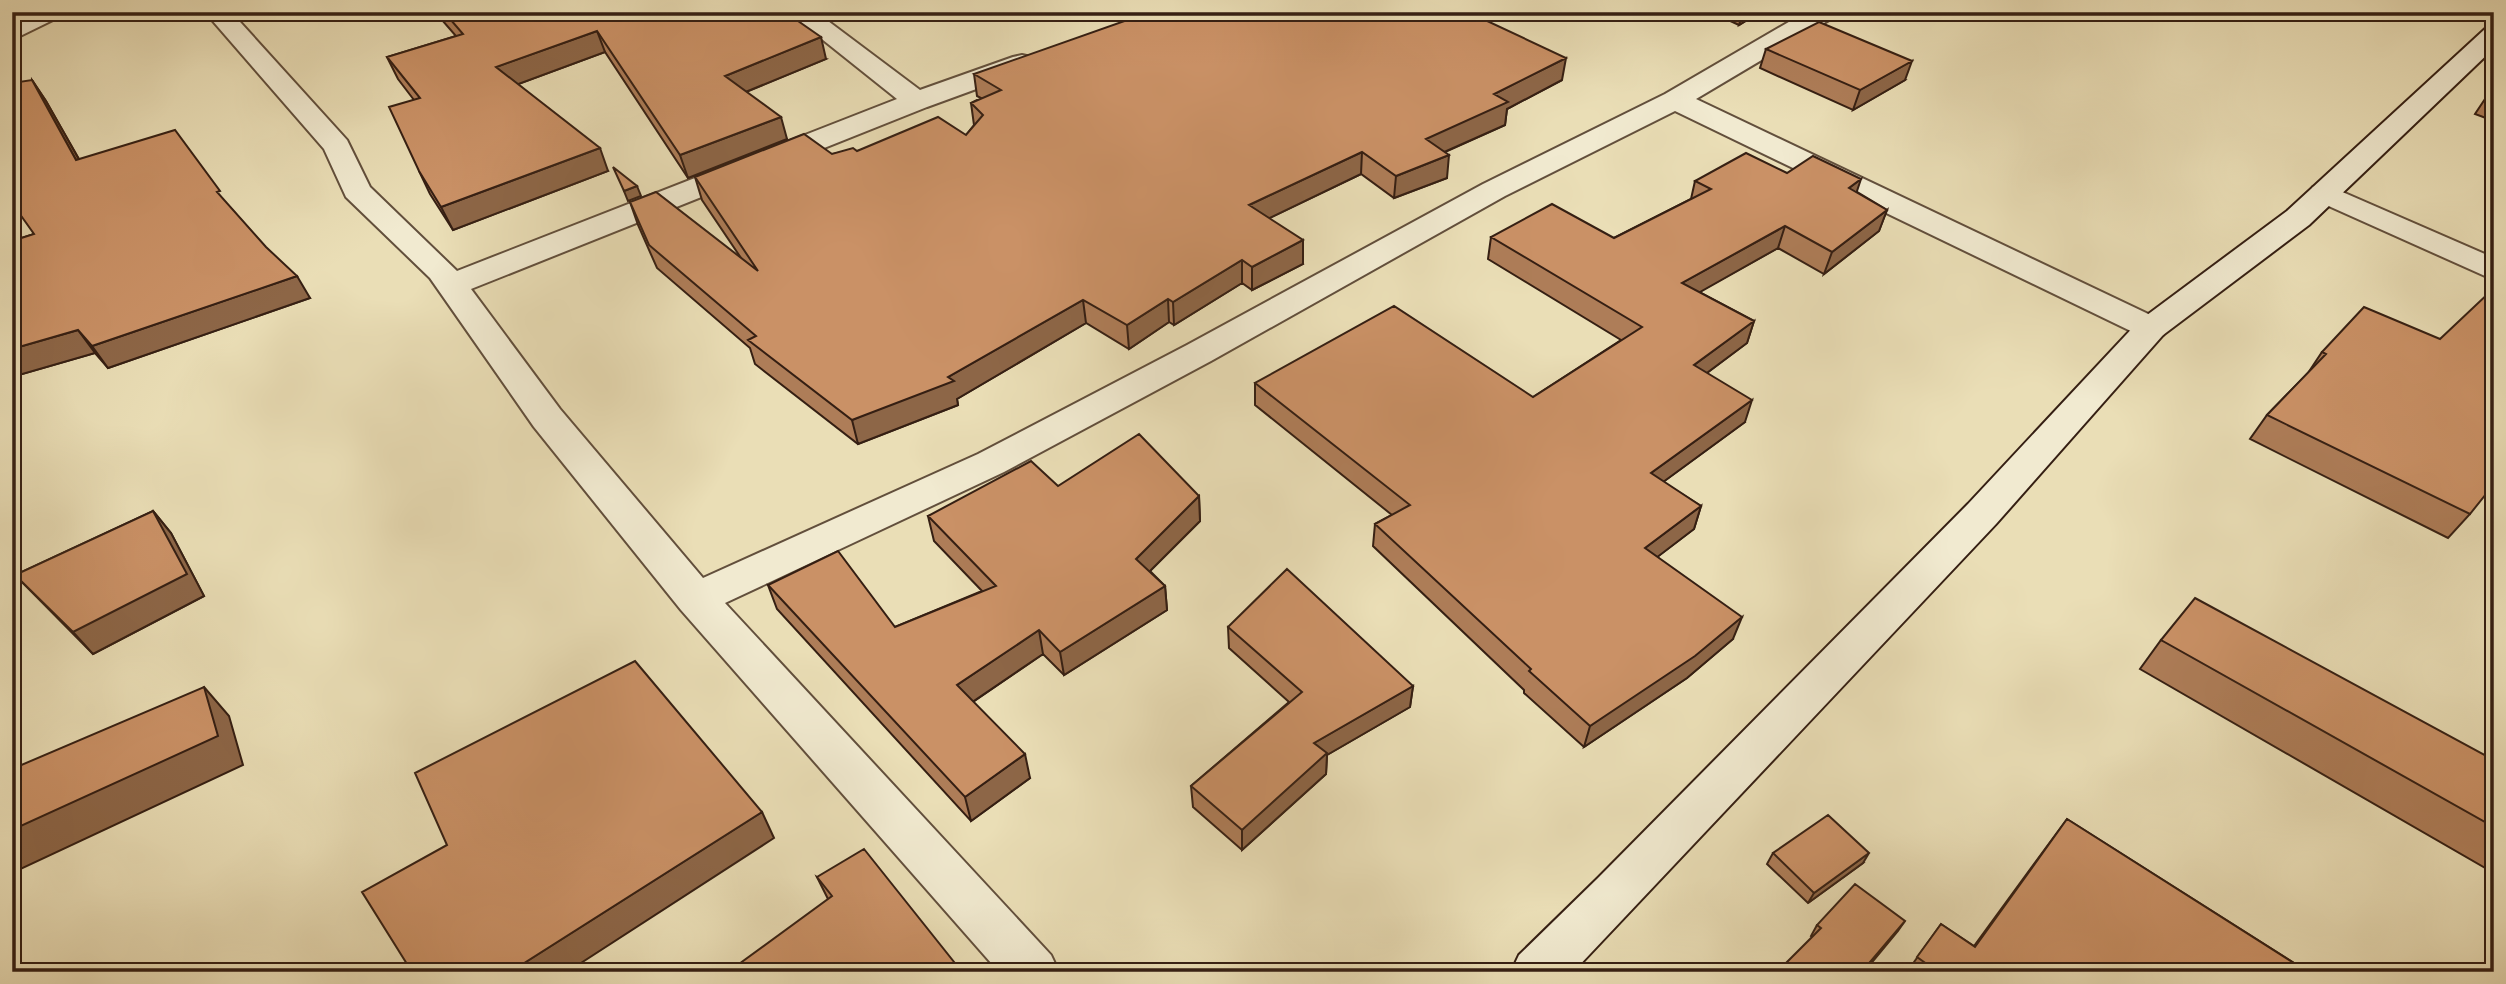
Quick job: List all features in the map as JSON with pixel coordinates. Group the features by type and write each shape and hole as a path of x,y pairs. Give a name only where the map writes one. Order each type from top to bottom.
{"street":[{"path":"12,32 50,12"},
{"path":"217,12 337,146 357,191 441,271 547,418 696,599 1033,972"},
{"path":"800,12 917,101"},
{"path":"696,599 991,463 1199,353 1494,190 1675,100 1825,12"},
{"path":"1537,972 1616,894 1982,514 2151,328 2298,218 2494,34"},
{"path":"451,285 917,101 1044,55"},
{"path":"1675,100 2151,328"},
{"path":"2324,193 2494,270"}],"building":[{"path":"444,12 670,12 677,16 686,12 785,12 821,37 725,76 781,117 680,155 597,31 496,67 600,148 441,207 419,171 389,107 420,98 387,57 463,34"},
{"path":"1150,12 1468,12 1566,58 1494,94 1508,102 1426,139 1449,155 1396,176 1362,152 1249,205 1303,240 1252,267 1242,260 1173,302 1168,299 1127,325 1083,300 948,377 954,381 852,420 748,340 756,336 649,245 630,202 656,192 758,271 695,177 804,134 832,154 853,148 857,151 938,117 966,135 983,115 971,103 1001,90 974,74"},
{"path":"1819,22 1912,61 1860,90 1766,49"},
{"path":"32,80 76,160 175,130 220,191 217,192 266,247 297,276 92,346 78,330 12,349 12,241 34,234 12,203 12,83"},
{"path":"1746,153 1787,173 1813,156 1861,179 1849,188 1887,210 1832,252 1785,226 1682,283 1754,321 1694,365 1752,400 1651,473 1701,506 1645,548 1742,617 1695,656 1590,726 1375,524 1410,505 1255,383 1394,306 1533,397 1642,327 1491,237 1552,204 1614,238 1711,189 1695,181"},
{"path":"613,167 637,186 624,191"},
{"path":"2494,288 2494,484 2470,514 2267,415 2326,354 2322,352 2364,307 2440,339"},
{"path":"1139,434 1199,496 1136,559 1165,586 1060,652 1039,630 957,685 1025,754 965,797 768,585 838,551 895,627 996,586 928,516 1031,461 1058,486"},
{"path":"153,511 187,574 73,632 15,575"},
{"path":"1287,569 1413,686 1314,743 1327,753 1242,830 1191,786 1302,692 1228,627"},
{"path":"2195,598 2494,760 2494,827 2161,640"},
{"path":"635,661 762,812 510,972 412,972 362,892 447,845 415,773"},
{"path":"204,687 218,736 12,830 12,769"},
{"path":"1828,815 1869,853 1814,893 1773,853"},
{"path":"2067,819 2308,972 1938,972 1917,957 1941,924 1975,947"},
{"path":"864,849 962,972 728,972 832,896 817,877"},
{"path":"1855,884 1905,921 1862,972 1777,972 1821,928 1817,925"}]}
